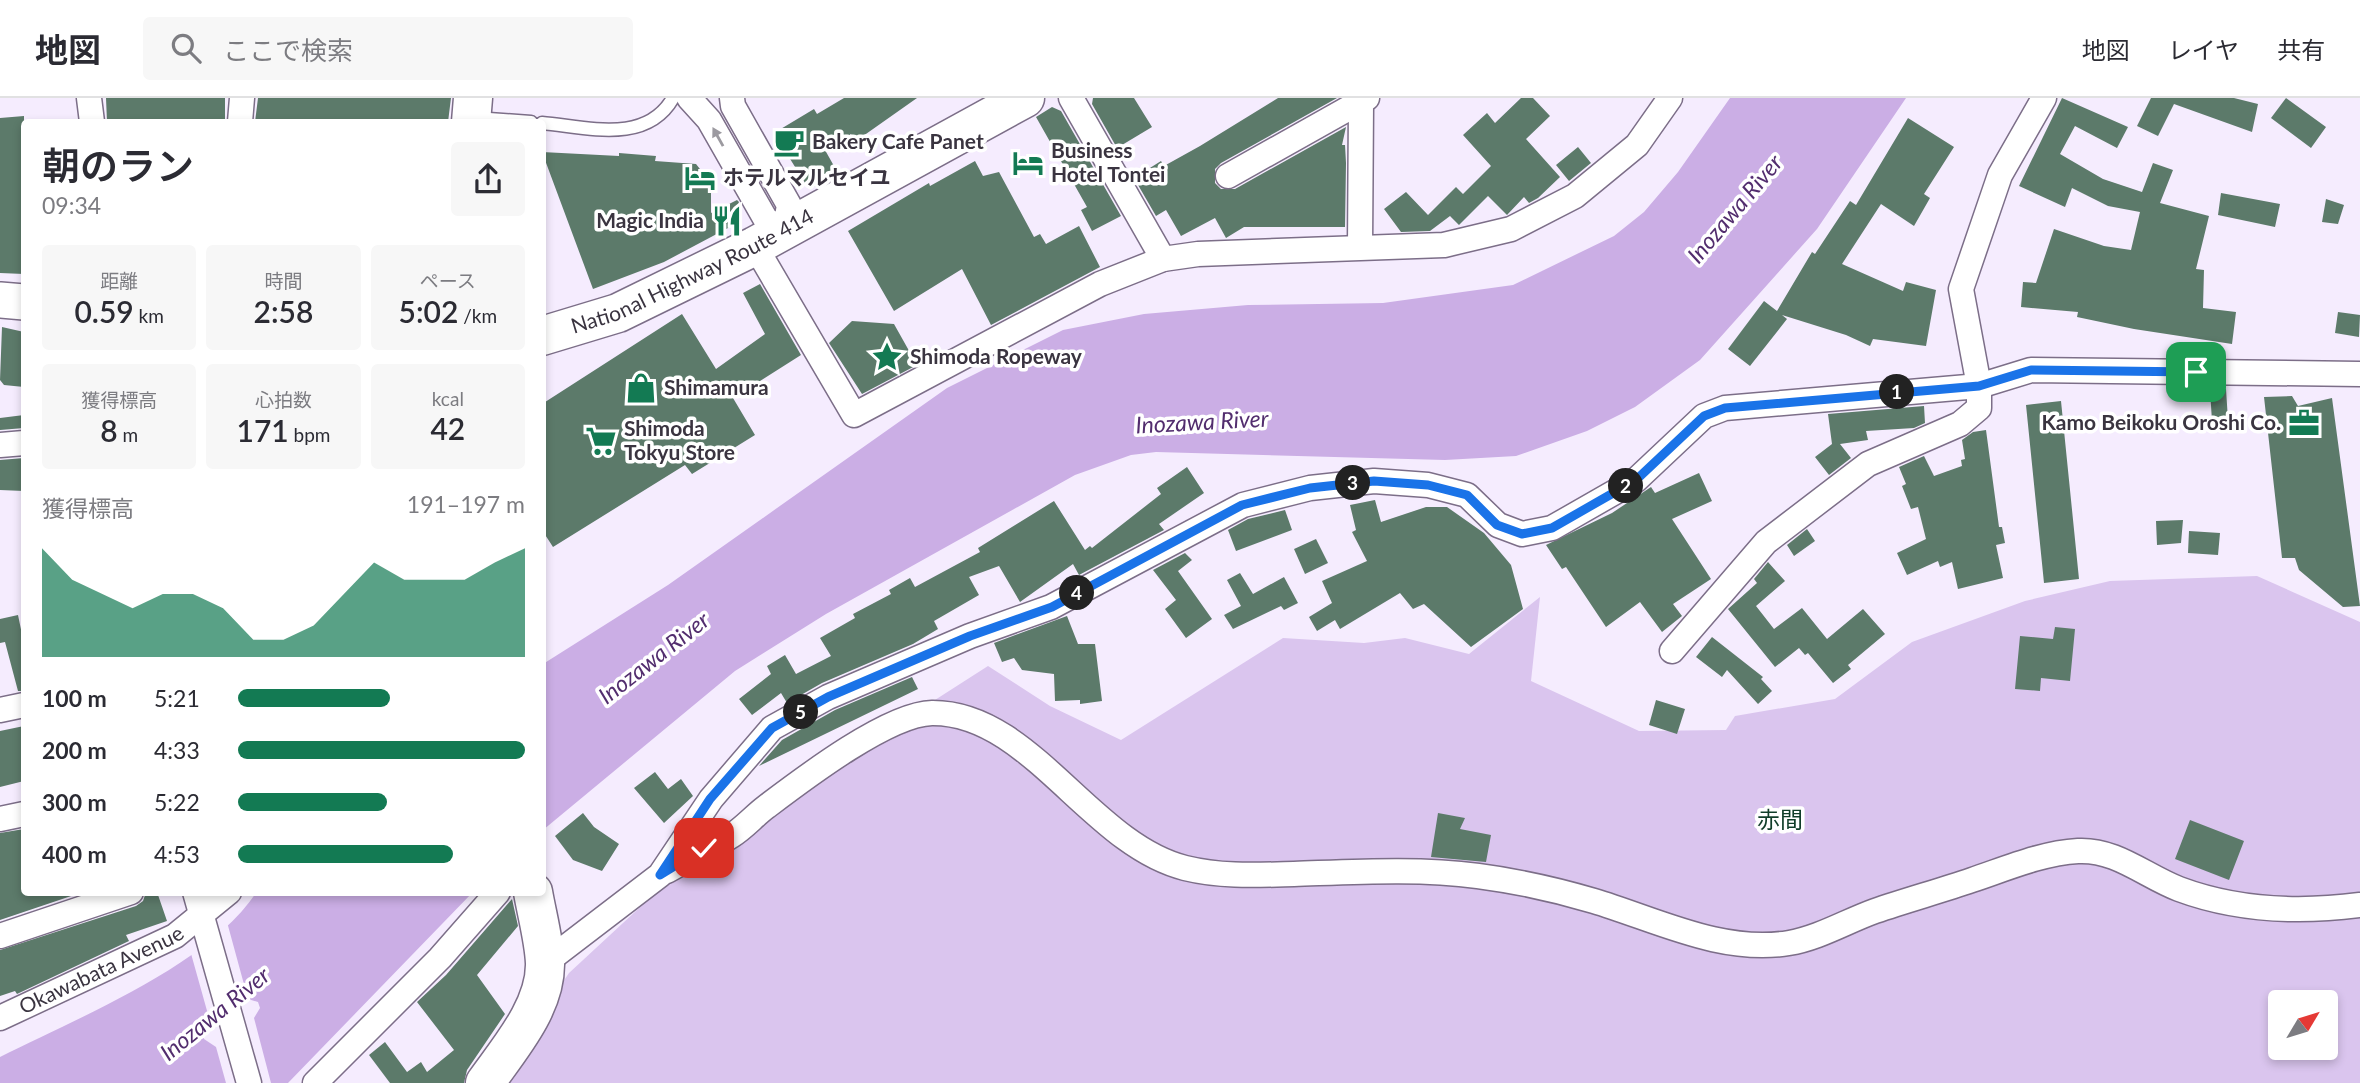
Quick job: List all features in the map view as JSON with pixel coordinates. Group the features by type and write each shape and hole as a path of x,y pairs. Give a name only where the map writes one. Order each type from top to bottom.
{"highway":[{"name":"National Highway Route 414","path":"546,335 618,313 770,238 1017,100"},
{"path":"485,1083 520,1032 535,1003 545,963 534,896"}],"street":[{"path":"89,98 92,119"},
{"path":"240,119 242,98"},
{"path":"689,98 709,120 766,220 770,238 854,415 1100,284 1163,259 1198,254 1444,245 1511,229 1575,196 1627,154 1637,145 1670,98"},
{"path":"732,98 733,106 789,205 770,238"},
{"path":"1071,98 1163,259"},
{"path":"1672,651 1766,542 1868,464 1960,424 1979,408 1979,386 1961,289 2000,175 2044,98"},
{"path":"1360,247 1361,100"},
{"path":"1228,176 1361,100"},
{"path":"0,300 21,302"},
{"path":"660,875 710,799 772,728 828,697 970,636 1052,607 1242,505 1310,488 1374,481 1428,485 1467,495 1497,525 1522,534 1552,528 1636,480 1704,416 1725,408 1979,386 2031,370 2360,374"},
{"path":"0,445 21,443"},
{"path":"0,710 21,706"},
{"path":"545,963 660,875 730,837 768,806 880,730 905,718 932,713 966,718 994,729 1064,784 1125,841 1153,858 1187,869 1239,877 1366,872 1479,876 1590,900 1718,941 1762,945 1793,942 1875,911 2010,867 2074,851 2101,852 2176,888 2227,903 2285,911 2360,905"},
{"path":"0,819 21,815"},
{"path":"0,936 119,896"},
{"name":"Okawabata Avenue","path":"0,1018 175,936 200,911 223,896"},
{"path":"315,1083 440,958 495,896"},
{"path":"200,911 249,1083"}],"lane":[{"path":"546,123 629,131 666,110 673,98"},
{"path":"472,113 511,119"}],"shaded area":[{"path":"2257,576 2360,622 2360,1083 495,1083 569,973 704,848 988,666 1050,706 1121,740 1283,638 1364,643 1405,638 1469,654 1540,597 1531,681 1639,731 1726,730 1735,716 1835,699 1912,642 2025,601 2110,581"}],"water":[{"name":"Inozawa River","path":"1730,98 1906,98 1817,229 1700,360 1635,407 1587,431 1516,456 1445,460 1156,452 1131,455 1075,475 826,614 735,671 546,828 546,662 668,585 947,388 1063,330 1144,314 1248,305 1383,303 1513,285 1614,236 1644,212 1678,172"},
{"name":"Inozawa River","path":"254,896 469,896 288,1083 0,1083 0,1057 139,988 174,967 234,920"}],"pier":[{"path":"227,922 248,999 258,1002 260,1008 254,1018 271,1083 226,1083 216,1047 204,1039 204,1033 211,1025 190,950"}],"building":[{"path":"106,98 225,98 225,119 107,119"},
{"path":"258,98 451,98 448,119 255,119"},
{"path":"844,98 917,98 856,141 851,134 825,150 839,175 817,187 805,183 774,133 814,109 817,114"},
{"path":"1093,98 1134,98 1152,127 1117,148 1092,104"},
{"path":"1278,98 1337,98 1221,163 1215,169 1215,183 1221,189 1235,189 1346,127 1342,145 1345,145 1346,163 1345,227 1244,227 1226,238 1215,218 1181,236 1166,210 1156,216 1134,178 1161,161 1164,166 1200,146"},
{"path":"1521,98 1533,98 1550,116 1526,139 1560,177 1529,203 1524,197 1507,215 1488,196 1459,225 1450,216 1430,231 1401,232 1384,209 1406,192 1428,215 1456,187 1463,194 1491,166 1463,135 1487,113 1495,123"},
{"path":"2062,98 2128,127 2117,148 2075,126 2060,154 2103,179 2142,192 2153,163 2173,170 2160,203 2209,216 2196,269 2204,270 2203,308 2236,312 2232,344 2134,329 2077,317 2078,312 2021,307 2023,282 2036,283 2054,229 2104,246 2131,250 2140,212 2108,206 2072,188 2065,207 2019,186"},
{"path":"2151,98 2234,98 2258,104 2252,132 2174,104 2158,136 2137,126"},
{"path":"2286,98 2326,127 2311,148 2271,118"},
{"path":"1052,107 1061,111 1121,216 1092,231 1081,210 1087,207 1036,117"},
{"path":"24,116 24,119 21,119 21,274 0,273 0,118"},
{"path":"1908,118 1954,147 1924,194 1930,198 1914,226 1881,204 1842,264 1903,291 1906,282 1936,290 1926,346 1873,339 1870,346 1846,335 1782,315 1787,319 1750,366 1728,349 1764,301 1777,311 1812,252 1815,254 1850,201 1856,205"},
{"path":"1578,147 1591,163 1569,181 1556,165"},
{"path":"546,152 619,156 619,153 656,156 655,161 696,164 711,183 711,213 737,200 739,202 728,228 664,262 593,289 546,163"},
{"path":"975,161 983,176 999,172 1034,237 1040,234 1046,244 1079,226 1100,267 991,325 962,269 894,311 848,231 929,183 930,186"},
{"path":"2221,193 2280,204 2275,227 2218,215"},
{"path":"2326,199 2344,205 2338,224 2322,222"},
{"path":"760,284 801,355 733,398 755,435 692,474 685,465 553,547 546,536 546,401 682,314 716,369 765,334 743,293"},
{"path":"2338,312 2360,315 2359,337 2335,333"},
{"name":"Shimoda Ropeway","path":"852,321 894,324 917,365 862,394 829,343"},
{"path":"2,327 21,331 21,387 4,385 0,380"},
{"path":"2226,389 2228,420 2212,421 2210,390"},
{"path":"2292,396 2298,406 2332,398 2360,606 2343,607 2299,570 2295,558 2282,558 2264,397"},
{"path":"2061,401 2079,579 2044,583 2026,405"},
{"path":"1924,406 1925,423 1914,428 1866,431 1868,440 1840,444 1851,458 1829,475 1815,457 1832,444 1828,414"},
{"path":"21,415 21,428 0,430 0,418"},
{"path":"1986,430 1999,527 2002,527 2005,543 1996,545 2003,578 1958,589 1952,562 1940,567 1938,561 1907,575 1897,553 1926,539 1918,507 1911,509 1902,486 1906,484 1899,467 1924,456 1934,476 1962,466 1961,460 1965,459 1962,440 1973,432"},
{"path":"21,458 21,491 0,490 0,460"},
{"path":"1187,467 1204,493 1159,524 1164,530 1079,575 1073,564 1020,602 999,566 969,577 979,595 934,621 938,629 913,644 822,683 787,703 781,693 752,715 739,699 771,674 767,666 785,655 796,674 831,656 820,638 855,618 853,614 891,594 889,590 910,578 915,587 980,552 978,548 1054,501 1085,550 1090,546 1092,548 1161,494 1157,488"},
{"path":"1699,473 1712,501 1672,519 1711,579 1673,604 1682,616 1662,632 1640,602 1606,627 1566,567 1562,569 1546,545 1612,513 1651,487 1655,493"},
{"path":"1375,500 1381,522 1426,507 1447,507 1484,533 1511,565 1523,609 1471,647 1424,604 1413,609 1400,593 1340,629 1335,620 1317,631 1309,617 1332,603 1322,581 1367,561 1352,532 1356,530 1350,505"},
{"path":"1285,510 1292,530 1236,551 1228,530 1248,519"},
{"path":"2183,520 2181,543 2157,545 2156,521"},
{"path":"1807,529 1815,541 1794,556 1787,545"},
{"path":"2189,531 2220,533 2218,555 2188,553"},
{"path":"1316,539 1328,563 1305,574 1294,549"},
{"path":"1185,553 1192,560 1178,571 1212,619 1186,638 1165,609 1176,600 1153,570"},
{"path":"1768,562 1785,581 1756,606 1774,629 1802,608 1827,639 1863,609 1885,634 1848,665 1851,669 1833,683 1808,653 1805,655 1799,648 1775,667 1728,609 1757,583 1754,579"},
{"path":"1240,573 1253,594 1284,577 1298,603 1284,610 1281,606 1233,629 1224,615 1241,606 1227,580"},
{"path":"18,615 21,630 21,691 18,691 5,642 0,643 0,619"},
{"path":"1067,616 1078,644 1095,644 1102,701 1080,704 1080,700 1055,701 1054,674 1022,670 1014,658 1002,662 994,643"},
{"path":"2055,627 2075,629 2070,681 2041,678 2040,691 2015,689 2020,636 2053,639"},
{"path":"1712,637 1763,677 1761,679 1772,691 1758,704 1727,670 1722,677 1696,657"},
{"path":"912,677 918,689 759,766 782,740 835,710"},
{"path":"1656,700 1685,709 1677,734 1649,725"},
{"path":"21,727 21,782 0,787 0,731"},
{"path":"655,772 668,789 681,779 693,796 664,823 634,788"},
{"path":"583,813 594,827 619,844 602,871 573,860 555,836"},
{"path":"1438,813 1465,818 1460,829 1491,835 1486,862 1431,857"},
{"path":"2190,820 2244,841 2229,880 2175,859"},
{"path":"21,830 21,896 71,896 0,920 0,833"},
{"path":"145,896 158,896 167,921 126,935 129,941 17,994 15,991 0,996 0,950 136,906"},
{"path":"512,899 518,926 477,975 505,1014 467,1070 464,1083 390,1083 369,1055 385,1042 407,1072 421,1062 427,1072 454,1050 417,1002 446,975"}],"place":[{"name":"Bakery Cafe Panet","path":"789,142"},
{"name":"Business Hotel Tontei","path":"1028,163"},
{"name":"ホテルマルセイユ","path":"700,178"},
{"name":"Magic India","path":"727,221"},
{"name":"Shimoda Ropeway","path":"887,357"},
{"name":"Shimamura","path":"641,388"},
{"name":"Kamo Beikoku Oroshi Co.","path":"2304,423"},
{"name":"Shimoda Tokyu Store","path":"601,441"}],"district":[{"name":"赤間","path":"1780,820"}],"route":[{"path":"704,848 660,875 710,799 772,728 828,697 970,636 1052,607 1242,505 1310,488 1374,481 1428,485 1467,495 1497,525 1522,534 1552,528 1636,480 1686,430 1704,416 1725,408 1979,386 2031,370 2196,372"}]}
